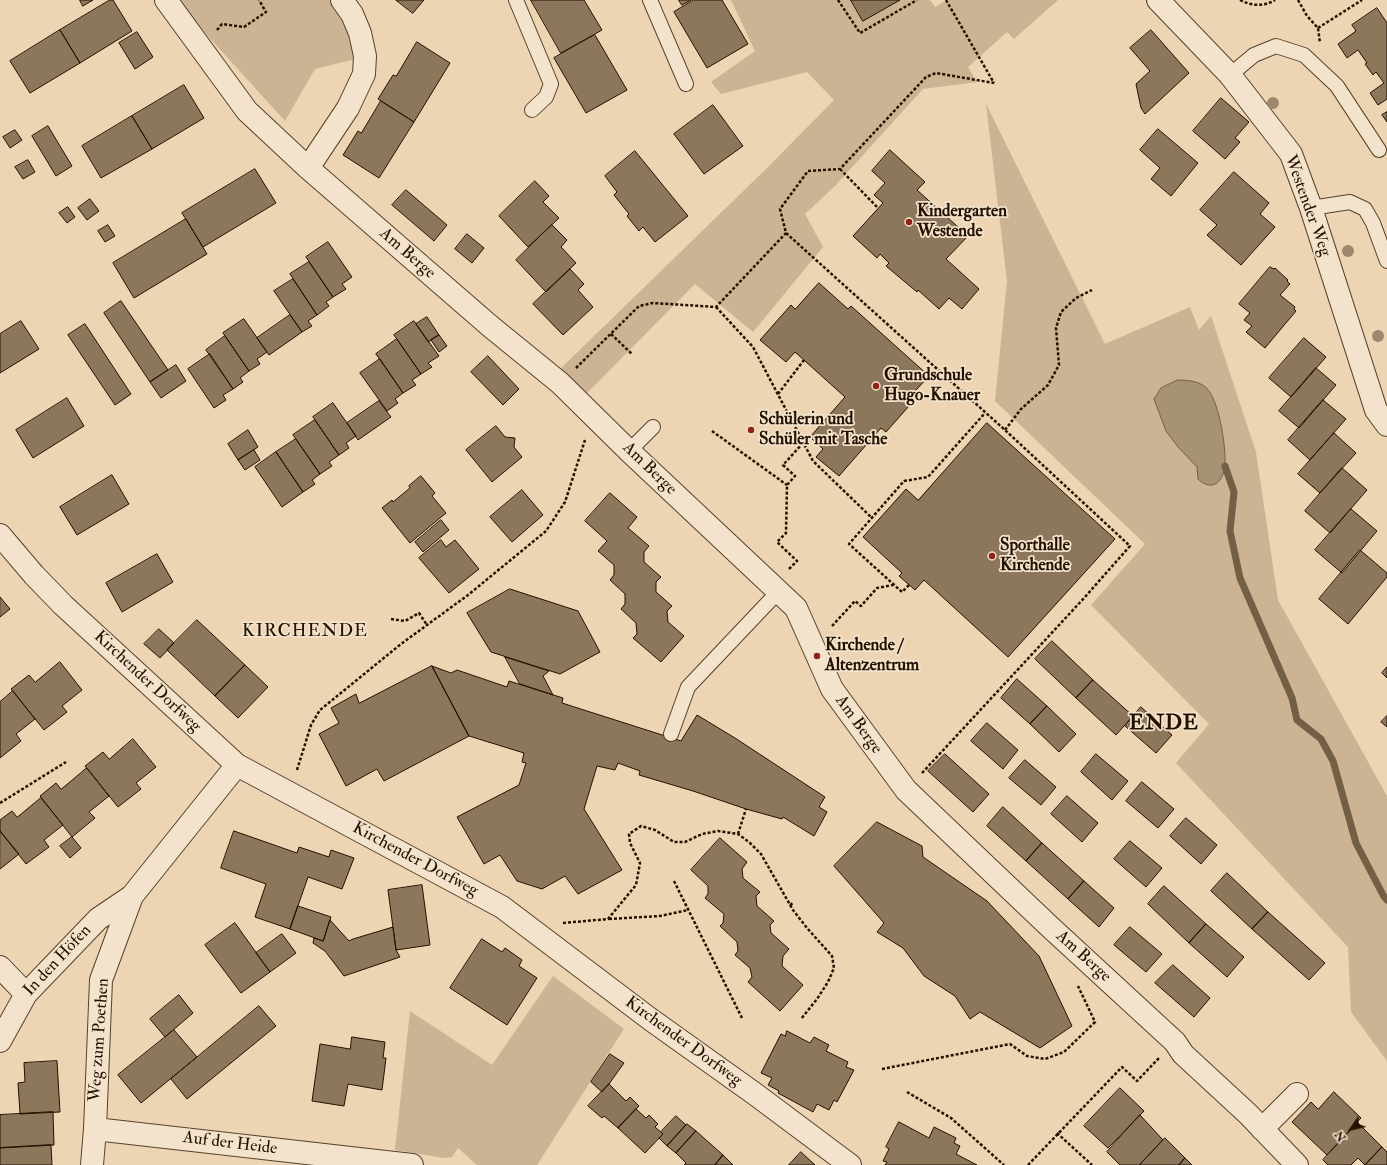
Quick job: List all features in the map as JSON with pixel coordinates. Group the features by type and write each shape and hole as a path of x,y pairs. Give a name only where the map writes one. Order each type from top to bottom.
{"street":[{"name":"Am Berge","path":"166,0 247,111 308,168 490,326 560,383 629,451 782,582 796,608 832,689 906,790 1049,926 1175,1042 1183,1054 1262,1128 1297,1165"},
{"path":"308,168 348,108 364,74 365,56 360,33 352,14 342,0"},
{"name":"Westender Weg","path":"1158,0 1230,75 1291,154 1311,208 1376,410 1387,425"},
{"name":"Kirchender Dorfweg","path":"0,535 34,576 63,605 237,765 502,907 650,1020 755,1094 850,1165"},
{"name":"Weg zum Poethen","path":"92,1165 95,1129 101,980 132,896 237,765"},
{"name":"In den Höfen","path":"0,1041 26,994 98,919 132,896"},
{"path":"0,967 26,994"},
{"path":"1262,1128 1297,1094"},
{"name":"Auf der Heide","path":"95,1129 412,1165"}],"lane":[{"path":"516,0 551,84 546,97 532,110"},
{"path":"650,0 686,84"},
{"path":"1230,75 1254,55 1276,46 1304,55 1337,86 1379,150"},
{"path":"1311,208 1350,202 1365,209 1373,222 1387,261"},
{"path":"629,451 653,427"},
{"path":"671,734 688,687 782,582"}],"path":[{"path":"200,48 222,24 244,27 266,12 259,0"},
{"path":"838,0 860,33 917,0"},
{"path":"906,790 1085,597 1130,546 1014,438 786,233 780,209 808,171 840,169 926,77 936,73 994,83 946,0"},
{"path":"1240,0 1256,6 1275,0"},
{"path":"1298,0 1307,16 1318,28 1320,46"},
{"path":"1318,28 1362,0"},
{"path":"840,169 878,208"},
{"path":"716,307 786,233"},
{"path":"1005,430 1021,409 1048,385 1059,364 1056,328 1061,312 1076,298 1092,290"},
{"path":"560,383 639,306 653,303 716,307 753,347 813,461 872,518"},
{"path":"610,334 632,354"},
{"path":"778,394 804,360"},
{"path":"909,585 902,592 849,544 904,481 928,477 985,413"},
{"path":"290,794 311,725 320,710 427,625 468,595 546,531 565,502 592,414"},
{"path":"712,431 787,485"},
{"path":"782,582 797,561 777,542 786,533 787,485 795,476 783,465 803,443"},
{"path":"832,626 855,601 861,606 877,588 893,584"},
{"path":"391,619 405,621 418,612 427,625"},
{"path":"0,803 66,762"},
{"path":"738,834 746,809"},
{"path":"608,919 636,885 640,863 630,843 628,834 641,826 655,830 674,842 685,842 702,834 718,831 738,834 761,854 790,905 807,928 832,956 834,968 828,982 801,1019"},
{"path":"674,881 742,1018"},
{"path":"528,927 608,919 660,916 688,910"},
{"path":"882,1069 1010,1044 1027,1056 1044,1059 1064,1052 1095,1022 1075,981"},
{"path":"1028,1165 1122,1067 1137,1081 1175,1042"},
{"path":"907,1092 951,1118 1004,1165"},
{"path":"1058,1133 1092,1165"}],"shaded area":[{"path":"179,0 331,0 352,35 355,59 315,69 285,121 206,34"},
{"path":"731,0 930,0 935,7 947,0 1058,0 1014,39 1007,32 968,67 977,82 923,89 835,186 805,214 823,247 753,332 695,284 585,395 557,372 767,168 834,100 807,72 721,94 711,82 755,51"},
{"path":"986,104 1105,344 1190,307 1199,330 1211,316 1256,452 1278,600 1387,796 1387,1061 1351,1012 1348,947 1176,763 1209,724 1091,605 1145,544 995,401 1007,281"},
{"path":"1178,380 1192,381 1204,386 1214,400 1218,411 1223,434 1225,464 1220,480 1213,485 1203,483 1198,479 1197,467 1178,447 1166,431 1154,399 1161,388"},
{"path":"553,976 624,1029 537,1165 477,1165 458,1148 452,1157 444,1158 395,1150 410,1011 492,1065"}],"building":[{"path":"80,0 93,0 83,6"},
{"path":"110,0 113,0 132,31 80,63 60,30"},
{"path":"396,0 424,0 413,13"},
{"path":"531,0 584,0 602,30 561,53"},
{"path":"679,0 691,0 682,5"},
{"path":"694,0 722,0 748,44 707,68 674,12"},
{"path":"851,0 900,0 863,21"},
{"path":"1377,8 1387,23 1387,99 1378,105 1370,93 1384,83 1376,72 1373,75 1365,64 1367,63 1358,50 1347,58 1338,44 1356,31 1352,25"},
{"path":"60,30 80,63 30,93 10,61"},
{"path":"1151,30 1189,73 1145,114 1141,108 1136,84 1150,71 1130,48"},
{"path":"137,32 153,57 135,69 119,43"},
{"path":"595,35 627,90 586,113 554,58"},
{"path":"417,42 450,63 414,122 378,99 393,75 396,76"},
{"path":"184,85 204,118 152,149 132,116"},
{"path":"1221,98 1249,122 1235,138 1240,142 1225,159 1193,131"},
{"path":"381,101 414,122 379,178 343,155 358,131 361,133"},
{"path":"713,105 743,146 704,174 674,134"},
{"path":"1387,112 1387,122 1382,115"},
{"path":"132,116 152,149 101,178 82,146"},
{"path":"48,126 72,166 56,176 32,136"},
{"path":"1158,129 1198,163 1171,196 1151,179 1160,168 1140,150"},
{"path":"15,130 22,140 10,148 3,137"},
{"name":"Kindergarten Westende","path":"890,150 925,182 917,190 968,236 946,259 979,289 962,309 949,298 939,309 918,290 917,292 886,266 889,263 880,254 877,258 853,236 883,203 874,195 885,183 872,171"},
{"path":"635,151 688,216 655,242 643,227 639,231 627,216 629,214 614,195 617,192 605,176"},
{"path":"28,160 35,172 23,179 15,167"},
{"path":"255,169 276,203 203,247 182,213"},
{"path":"1234,172 1269,203 1260,214 1275,227 1241,265 1207,235 1217,225 1200,210"},
{"path":"535,181 549,196 543,202 559,218 528,247 499,216"},
{"path":"406,190 447,225 434,241 392,205"},
{"path":"90,199 99,211 87,220 78,208"},
{"path":"68,207 75,217 67,223 59,213"},
{"path":"186,219 207,254 134,298 113,263"},
{"path":"108,225 115,236 105,242 98,231"},
{"path":"552,225 567,240 561,247 576,263 546,292 516,260"},
{"path":"467,234 484,248 472,263 455,249"},
{"path":"328,242 352,277 342,284 346,289 333,297 306,257"},
{"path":"309,262 333,297 326,302 329,306 317,315 290,274"},
{"path":"1270,267 1275,268 1288,280 1287,281 1290,284 1280,295 1295,307 1294,309 1296,311 1265,348 1246,332 1252,326 1244,320 1250,313 1239,304"},
{"path":"570,269 584,284 578,290 593,307 563,335 533,304"},
{"path":"293,279 317,315 308,321 312,326 302,332 274,291"},
{"name":"Grundschule Hugo-Knauer","path":"819,283 848,309 851,306 929,376 905,402 909,406 886,432 881,428 839,476 816,457 823,449 810,437 845,397 795,352 786,362 760,340 791,305 795,309"},
{"path":"121,301 168,370 150,382 104,313"},
{"path":"290,315 302,332 269,355 257,338"},
{"path":"427,317 439,335 428,342 416,324"},
{"path":"244,319 267,352 257,359 260,364 249,371 223,333"},
{"path":"21,321 39,349 0,373 0,334"},
{"path":"414,321 439,356 428,363 432,367 421,374 394,335"},
{"path":"85,324 131,394 115,405 68,335"},
{"path":"439,335 447,346 439,352 431,340"},
{"path":"225,336 249,371 240,378 243,382 233,389 206,350"},
{"path":"1304,338 1326,357 1291,397 1269,378"},
{"path":"397,339 421,374 412,380 416,385 403,393 376,354"},
{"path":"210,354 233,389 223,395 226,400 214,408 188,369"},
{"path":"488,356 519,389 503,405 471,372"},
{"path":"380,359 403,393 395,399 398,403 387,411 360,373"},
{"path":"176,365 186,381 161,398 150,382"},
{"path":"1316,368 1336,385 1299,428 1279,411"},
{"path":"67,398 84,426 33,458 16,430"},
{"path":"1323,400 1346,419 1310,460 1288,440"},
{"path":"379,401 391,417 358,440 347,423"},
{"path":"333,403 356,436 346,443 349,448 339,455 313,417"},
{"path":"315,420 339,455 329,462 332,466 320,474 293,435"},
{"name":"Sporthalle Kirchende","path":"987,423 1115,539 1008,657 924,580 915,590 899,576 902,573 863,537 906,489 918,500"},
{"path":"496,426 505,437 515,438 514,447 522,457 492,482 466,450"},
{"path":"248,430 258,447 238,460 228,444"},
{"path":"1334,433 1356,453 1320,493 1298,474"},
{"path":"296,439 320,474 312,480 315,484 303,492 276,452"},
{"path":"254,450 260,460 245,470 238,460"},
{"path":"276,452 303,492 282,507 255,467"},
{"path":"1342,468 1367,490 1330,533 1305,511"},
{"path":"112,475 129,504 77,535 60,507"},
{"path":"421,476 435,493 432,496 446,513 410,543 382,508 392,500 393,502 410,488 409,486"},
{"path":"522,490 543,515 512,542 490,517"},
{"path":"610,493 637,517 628,528 649,546 644,552 644,562 661,577 656,582 656,592 672,606 667,611 668,622 684,636 661,662 633,638 637,634 636,623 621,609 625,604 625,594 610,580 614,575 614,565 598,551 607,541 585,521"},
{"path":"1351,509 1377,531 1342,573 1315,550"},
{"path":"441,520 449,530 423,552 415,542"},
{"path":"441,540 446,547 455,540 479,569 449,593 419,558"},
{"path":"1360,550 1387,573 1387,577 1348,624 1319,599"},
{"path":"157,554 173,582 122,612 106,583"},
{"path":"510,589 578,611 600,652 560,674 491,652 467,613"},
{"path":"0,597 10,609 0,617"},
{"path":"197,620 245,665 215,696 167,650"},
{"path":"159,629 174,643 160,658 144,644"},
{"path":"1052,641 1093,680 1076,698 1035,659"},
{"path":"505,657 549,671 543,676 553,695 520,684"},
{"path":"60,662 82,690 62,706 67,712 44,730 11,689 29,675 35,682"},
{"path":"245,665 268,687 238,718 215,696"},
{"path":"432,666 451,673 457,670 507,687 509,681 563,698 562,703 681,741 697,715 825,797 819,807 827,812 814,836 783,817 782,819 746,809 639,775 640,771 618,763 615,770 597,766 584,809 622,870 578,894 565,876 542,889 517,881 500,855 484,864 457,817 519,785 526,763 522,762 524,753 469,736"},
{"path":"432,666 469,736 384,781 377,769 346,786 319,734 339,723 331,708 356,694 359,703"},
{"path":"1387,667 1387,678 1382,673"},
{"path":"1017,679 1047,706 1030,724 1001,698"},
{"path":"1093,680 1133,716 1116,735 1076,698"},
{"path":"13,691 35,719 16,734 21,741 0,758 0,702"},
{"path":"1047,706 1076,734 1059,752 1030,724"},
{"path":"1141,707 1172,735 1156,753 1125,726"},
{"path":"1387,716 1387,727 1381,722"},
{"path":"987,723 1018,750 1003,769 971,741"},
{"path":"133,739 156,767 136,783 141,789 118,807 85,766 103,752 109,759"},
{"path":"945,754 989,794 973,812 928,771"},
{"path":"1096,754 1128,781 1112,800 1081,772"},
{"path":"1025,760 1056,787 1041,805 1009,778"},
{"path":"87,768 109,796 89,812 95,818 72,837 40,796 56,783 61,789"},
{"path":"1142,782 1174,809 1158,828 1126,801"},
{"path":"1067,796 1098,823 1082,842 1051,814"},
{"path":"41,798 63,825 44,840 49,847 26,864 0,831 0,820 12,811 17,817"},
{"path":"1003,807 1042,843 1026,861 987,826"},
{"path":"1186,818 1217,845 1201,864 1170,836"},
{"path":"877,822 922,846 923,857 987,901 1039,956 1072,1026 1040,1048 980,1012 970,1019 955,996 924,976 903,948 877,932 884,923 834,866"},
{"path":"0,831 19,854 0,869"},
{"path":"234,831 297,853 299,847 329,857 331,850 354,858 342,889 308,877 290,929 255,917 266,884 221,868"},
{"path":"72,837 81,848 70,858 60,846"},
{"path":"720,838 747,862 742,869 743,878 760,892 756,896 757,906 774,921 770,925 771,933 789,949 783,956 782,966 803,985 780,1011 748,982 752,977 750,968 735,955 738,951 737,942 720,926 723,923 724,914 705,898 708,894 708,886 691,870"},
{"path":"1130,841 1162,868 1146,887 1114,859"},
{"path":"1042,843 1084,881 1068,899 1026,861"},
{"path":"1227,873 1268,912 1252,929 1211,891"},
{"path":"1084,881 1114,908 1099,927 1068,899"},
{"path":"422,885 430,945 396,950 388,890"},
{"path":"1164,886 1206,924 1189,943 1148,904"},
{"path":"298,906 331,917 323,941 290,929"},
{"path":"1268,912 1325,963 1309,980 1252,929"},
{"path":"330,920 349,941 393,927 396,950 400,957 344,976 325,951 313,943 314,938 323,941"},
{"path":"235,923 270,972 241,993 205,945"},
{"path":"1206,924 1244,957 1227,977 1189,943"},
{"path":"1130,927 1162,954 1146,972 1114,945"},
{"path":"282,934 296,953 270,972 256,953"},
{"path":"482,939 502,952 505,948 522,960 519,966 537,978 507,1025 450,988"},
{"path":"1173,965 1210,998 1194,1017 1155,983"},
{"path":"179,995 193,1013 165,1037 150,1019"},
{"path":"259,1006 276,1026 187,1099 171,1079"},
{"path":"174,1030 197,1057 141,1103 118,1075"},
{"path":"787,1031 810,1043 814,1037 829,1045 826,1051 848,1062 846,1067 854,1070 837,1102 834,1100 829,1110 817,1104 813,1112 778,1093 779,1091 768,1085 772,1078 761,1073 781,1034 785,1036"},
{"path":"352,1037 385,1042 383,1058 386,1058 382,1090 348,1084 344,1106 312,1101 320,1044 350,1049"},
{"path":"610,1054 624,1063 602,1092 591,1082"},
{"path":"57,1061 60,1112 20,1114 18,1083 25,1082 24,1063"},
{"path":"609,1084 626,1101 630,1097 639,1106 618,1128 604,1116 602,1118 588,1106"},
{"path":"1120,1088 1144,1111 1108,1148 1084,1126"},
{"path":"1334,1092 1361,1118 1327,1155 1292,1122 1311,1102 1318,1109"},
{"path":"636,1109 646,1118 649,1115 658,1124 655,1127 663,1134 645,1153 618,1128"},
{"path":"53,1112 54,1145 0,1148 0,1115"},
{"path":"1140,1115 1163,1140 1139,1165 1120,1165 1107,1152"},
{"path":"676,1116 686,1125 667,1146 659,1138 663,1134 661,1132"},
{"path":"899,1122 929,1138 934,1127 956,1138 954,1143 960,1146 956,1154 977,1165 885,1165 887,1162 883,1161 889,1149 886,1147"},
{"path":"1358,1123 1382,1147 1365,1165 1358,1158 1351,1165 1328,1165 1323,1160"},
{"path":"687,1124 696,1131 676,1153 667,1146"},
{"path":"696,1131 723,1155 715,1165 684,1165 686,1163 676,1153"},
{"path":"1165,1138 1185,1158 1179,1165 1140,1165"},
{"path":"51,1145 52,1165 0,1165 0,1148"},
{"path":"1382,1147 1387,1152 1387,1165 1365,1165"},
{"path":"801,1152 815,1165 789,1165"},
{"path":"723,1155 733,1165 715,1165"},
{"path":"1185,1158 1192,1165 1179,1165"}],"waterway":[{"path":"1225,466 1234,492 1230,531 1240,578 1292,698 1297,720 1321,739 1333,761 1356,843 1387,900"}],"place":[{"name":"Kindergarten Westende","path":"909,222"},
{"name":"Grundschule Hugo-Knauer","path":"876,386"},
{"name":"Schülerin und Schüler mit Tasche","path":"751,430"},
{"name":"Sporthalle Kirchende","path":"992,556"},
{"name":"Kirchende / Altenzentrum","path":"817,656"}],"district":[{"name":"KIRCHENDE","path":"305,632"},
{"name":"ENDE","path":"1164,724"}]}
